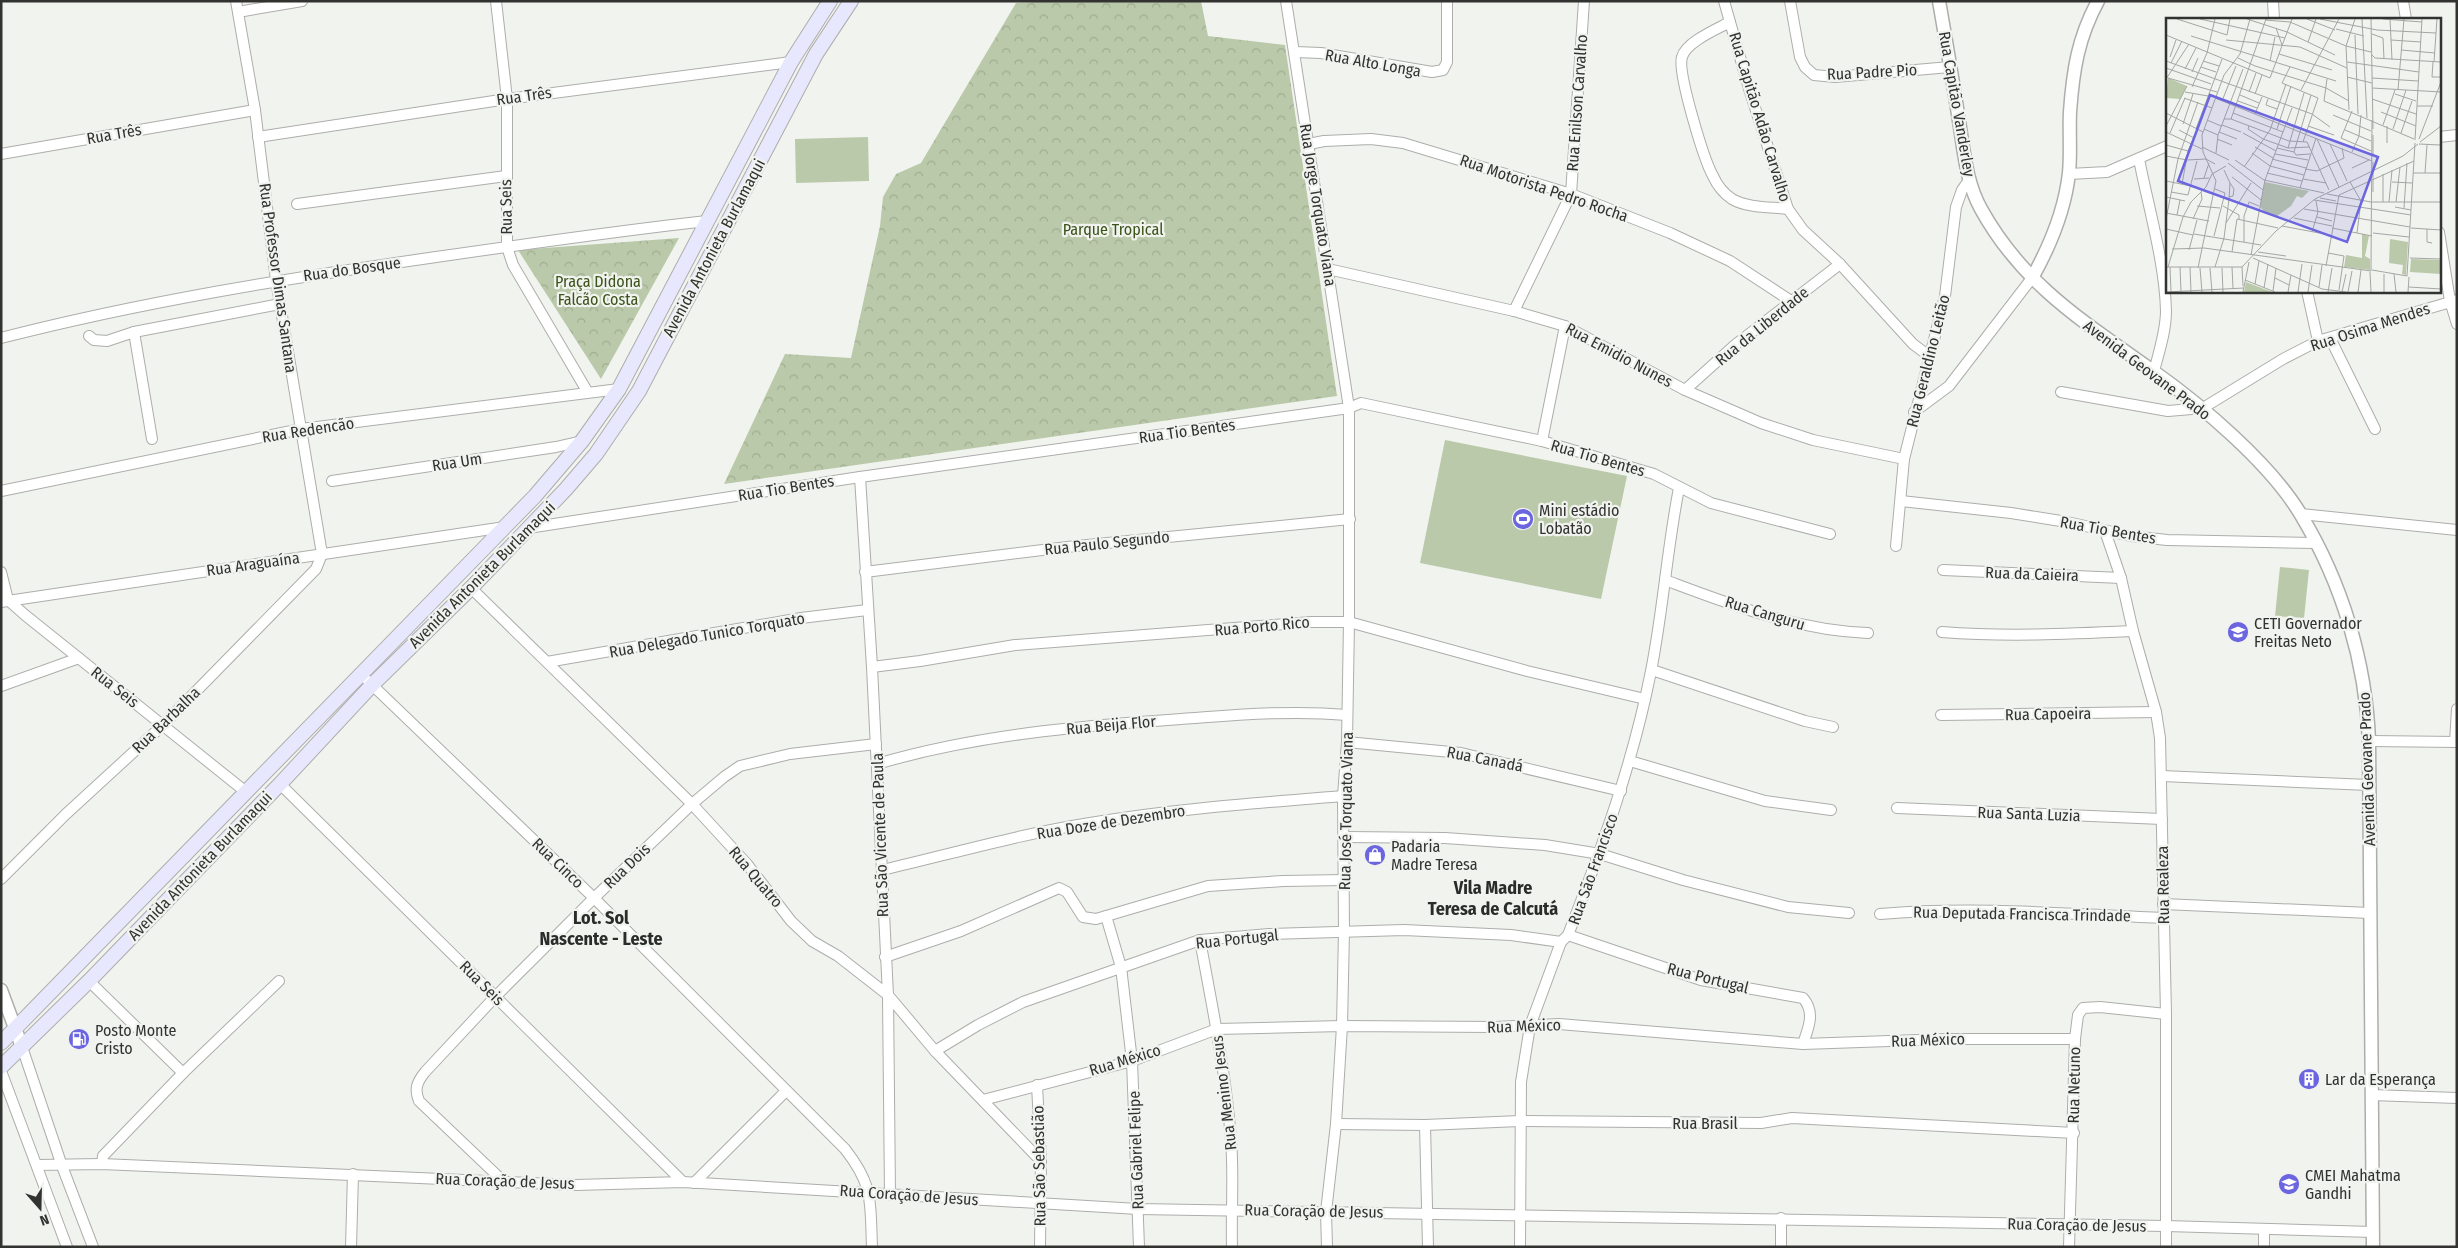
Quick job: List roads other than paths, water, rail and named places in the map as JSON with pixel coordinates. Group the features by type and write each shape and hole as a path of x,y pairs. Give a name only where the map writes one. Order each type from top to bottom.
{"main road":[{"name":"Avenida Antonieta Burlamaqui","path":"1,1043 360,673 505,527 582,441 619,388 791,62 830,1"},
{"name":"Avenida Antonieta Burlamaqui","path":"1,1067 89,981 174,891 280,784 373,684 471,588 596,454 639,391 652,368 816,54 851,1"},
{"path":"648,332 666,341"},
{"path":"634,360 652,368"},
{"path":"505,527 528,528"},
{"path":"487,545 501,557"},
{"path":"162,879 174,891"}],"street":[{"name":"Rua Professor Dimas Santana","path":"236,1 255,110 276,280 322,554"},
{"path":"238,12 302,1"},
{"name":"Rua Seis","path":"496,1 507,98 507,247 512,265 587,392"},
{"name":"Rua Jorge Torquato Viana","path":"1286,1 1349,408"},
{"name":"Rua Alto Longa","path":"1295,52 1321,53 1432,72 1443,70 1447,62 1447,1"},
{"name":"Rua Enilson Carvalho","path":"1514,311 1571,194 1584,1"},
{"name":"Rua Capitão Adão Carvalho","path":"1724,1 1750,92 1788,209 1803,230 1840,264 1913,344 1928,356"},
{"name":"Rua Padre Pio","path":"1790,1 1800,57 1805,67 1814,75 1835,77 1950,67"},
{"name":"Rua Capitão Vanderley","path":"1939,1 1969,180 1980,208 2019,264 2032,278"},
{"path":"1914,412 1949,386 2032,278 2052,240 2069,174 2070,111 2076,53 2098,1"},
{"path":"2273,1 2274,18"},
{"path":"2403,1 2406,18"},
{"path":"1730,22 1686,49 1681,58 1686,90 1705,159 1720,189 1733,200 1788,209"},
{"name":"Rua Três","path":"258,137 507,98 791,62"},
{"name":"Rua Três","path":"1,154 255,110"},
{"path":"2440,137 2457,135"},
{"name":"Rua Motorista Pedro Rocha","path":"1309,144 1324,141 1371,139 1403,143 1571,194 1670,233 1730,260 1792,301"},
{"path":"2069,174 2107,172 2166,146"},
{"path":"2138,159 2158,258 2166,312 2154,371"},
{"path":"297,204 506,176"},
{"name":"Rua Geraldino Leitão","path":"1896,546 1904,459 1928,356 1945,296 1956,207 1962,190 1969,180"},
{"name":"Rua do Bosque","path":"1,338 85,316 276,280 706,221"},
{"path":"2440,237 2457,324"},
{"name":"Rua da Liberdade","path":"1685,390 1735,345 1840,264"},
{"name":"Rua Emidio Nunes","path":"1328,269 1514,311 1565,326 1685,390 1730,411 1813,440 1904,459"},
{"name":"Avenida Geovane Prado","path":"2032,278 2068,312 2154,371 2203,408 2258,463 2301,514 2316,543 2350,621 2367,698 2369,741 2373,1247"},
{"path":"2307,292 2318,341"},
{"name":"Rua Osima Mendes","path":"2061,392 2168,411 2203,408 2283,358 2318,341 2453,301"},
{"path":"89,336 94,340 107,341 134,332 280,304"},
{"path":"1542,441 1565,326"},
{"path":"134,332 152,439"},
{"path":"2330,338 2375,429"},
{"name":"Rua Redencão","path":"1,490 301,429 619,388"},
{"name":"Rua Tio Bentes","path":"528,528 860,477 1349,408 1361,403 1542,441 1654,474 1711,503 1830,534"},
{"name":"Rua José Torquato Viana","path":"1327,1247 1326,1212 1336,1124 1342,1026 1345,837 1343,796 1347,742 1349,622 1349,408"},
{"name":"Rua Um","path":"332,481 556,447 582,441"},
{"name":"Rua São Vicente de Paula","path":"860,477 872,666 888,995 890,1194"},
{"name":"Rua São Francisco","path":"1520,1247 1521,1082 1530,1026 1600,854 1630,761 1652,670 1679,488"},
{"name":"Rua Tio Bentes","path":"1901,501 2011,513 2067,522 2105,531 2167,540 2316,543"},
{"path":"2301,514 2457,530"},
{"name":"Rua Paulo Segundo","path":"865,572 1067,547 1350,519"},
{"name":"Rua Araguaína","path":"5,601 505,527"},
{"name":"Rua Realeza","path":"2105,531 2121,578 2133,631 2156,712 2162,776 2166,1014 2166,1247"},
{"name":"Rua Barbalha","path":"1,879 66,814 163,725 316,569 322,554"},
{"name":"Rua da Caieira","path":"1943,570 2121,578"},
{"path":"1,572 5,601"},
{"name":"Rua Canguru","path":"1665,580 1782,621 1834,632 1868,633"},
{"name":"Rua Quatro","path":"471,588 692,804 747,864 791,921 812,940 838,956 888,995 935,1051 983,1100 1005,1126 1041,1161"},
{"name":"Rua Seis","path":"5,601 246,792"},
{"name":"Rua Delegado Tunico Torquato","path":"547,662 801,618 867,610"},
{"name":"Rua Porto Rico","path":"872,666 920,661 1015,645 1311,622 1349,622 1527,671 1645,699"},
{"path":"1942,632 1988,635 2035,635 2133,631"},
{"path":"1,686 79,658"},
{"path":"1652,670 1805,721 1833,727"},
{"name":"Rua Cinco","path":"360,673 594,898 785,1092 844,1149 860,1169 870,1191"},
{"path":"2369,741 2456,742 2457,709"},
{"name":"Rua Beija Flor","path":"877,764 908,755 997,739 1100,725 1270,713 1320,712 1347,715"},
{"name":"Rua Capoeira","path":"1941,715 2156,712"},
{"name":"Rua Canadá","path":"1347,742 1460,753 1621,791"},
{"name":"Rua Dois","path":"504,1182 487,1163 419,1101 415,1089 418,1080 495,997 594,898 692,804 740,766 790,754 876,744"},
{"path":"1630,761 1765,801 1832,810"},
{"path":"2162,776 2370,785"},
{"name":"Rua Seis","path":"280,784 683,1182"},
{"name":"Rua Doze de Dezembro","path":"882,870 962,852 1024,835 1090,823 1234,805 1343,796"},
{"name":"Rua Santa Luzia","path":"1897,808 2162,819"},
{"path":"1345,837 1493,840 1545,845 1600,854 1738,896 1788,908 1849,913"},
{"path":"885,957 960,931 1058,888 1067,892 1082,917 1096,919 1208,886 1283,880 1344,880"},
{"path":"2163,904 2370,913"},
{"name":"Rua Deputada Francisca Trindade","path":"1880,914 1918,911 1993,910 2163,918"},
{"name":"Rua Gabriel Felipe","path":"1106,916 1122,967 1132,1061 1139,1247"},
{"name":"Rua Portugal","path":"935,1051 978,1025 1023,1002 1200,940 1233,936 1344,931 1463,932 1565,938 1701,980 1803,998 1808,1005 1811,1019 1803,1044"},
{"name":"Rua Menino Jesus","path":"1200,940 1217,1029 1231,1140 1232,1247"},
{"path":"89,981 183,1073"},
{"path":"102,1164 103,1156 183,1073 279,981"},
{"path":"1,990 62,1166 93,1247"},
{"name":"Rua Netuno","path":"2069,1247 2074,1133 2075,1038 2078,1015 2083,1008 2100,1007 2166,1014"},
{"name":"Rua México","path":"983,1100 1132,1061 1217,1029 1342,1026 1530,1026 1559,1024 1614,1027 1803,1044 1947,1039 2075,1038"},
{"path":"1,1071 68,1247"},
{"name":"Rua São Sebastião","path":"1037,1085 1041,1161 1040,1247"},
{"path":"694,1183 785,1092"},
{"path":"2371,1095 2457,1098"},
{"name":"Rua Brasil","path":"1336,1124 1425,1125 1520,1121 1731,1124 1811,1118 1878,1124 2074,1133"},
{"path":"1425,1125 1428,1247"},
{"name":"Rua Coração de Jesus","path":"38,1165 102,1164 576,1185 683,1182 870,1191 1040,1204 1138,1208 1781,1218 2373,1232"},
{"path":"351,1247 354,1174"},
{"path":"870,1191 872,1247"},
{"path":"1780,1247 1781,1218"},
{"path":"2264,1230 2264,1247"}],"place":[{"name":"Mini estádio Lobatão","path":"1523,519"},
{"name":"CETI Governador Freitas Neto","path":"2238,632"},
{"name":"Padaria Madre Teresa","path":"1375,855"},
{"name":"Posto Monte Cristo","path":"79,1039"},
{"name":"Lar da Esperança","path":"2309,1079"},
{"name":"CMEI Mahatma Gandhi","path":"2289,1184"}],"district":[{"name":"Vila Madre Teresa de Calcutá","path":"1493,898"},
{"name":"Lot. Sol Nascente - Leste","path":"601,928"}],"park label":[{"name":"Parque Tropical","path":"1113,229"},
{"name":"Praça Didona Falcão Costa","path":"598,290"}]}
